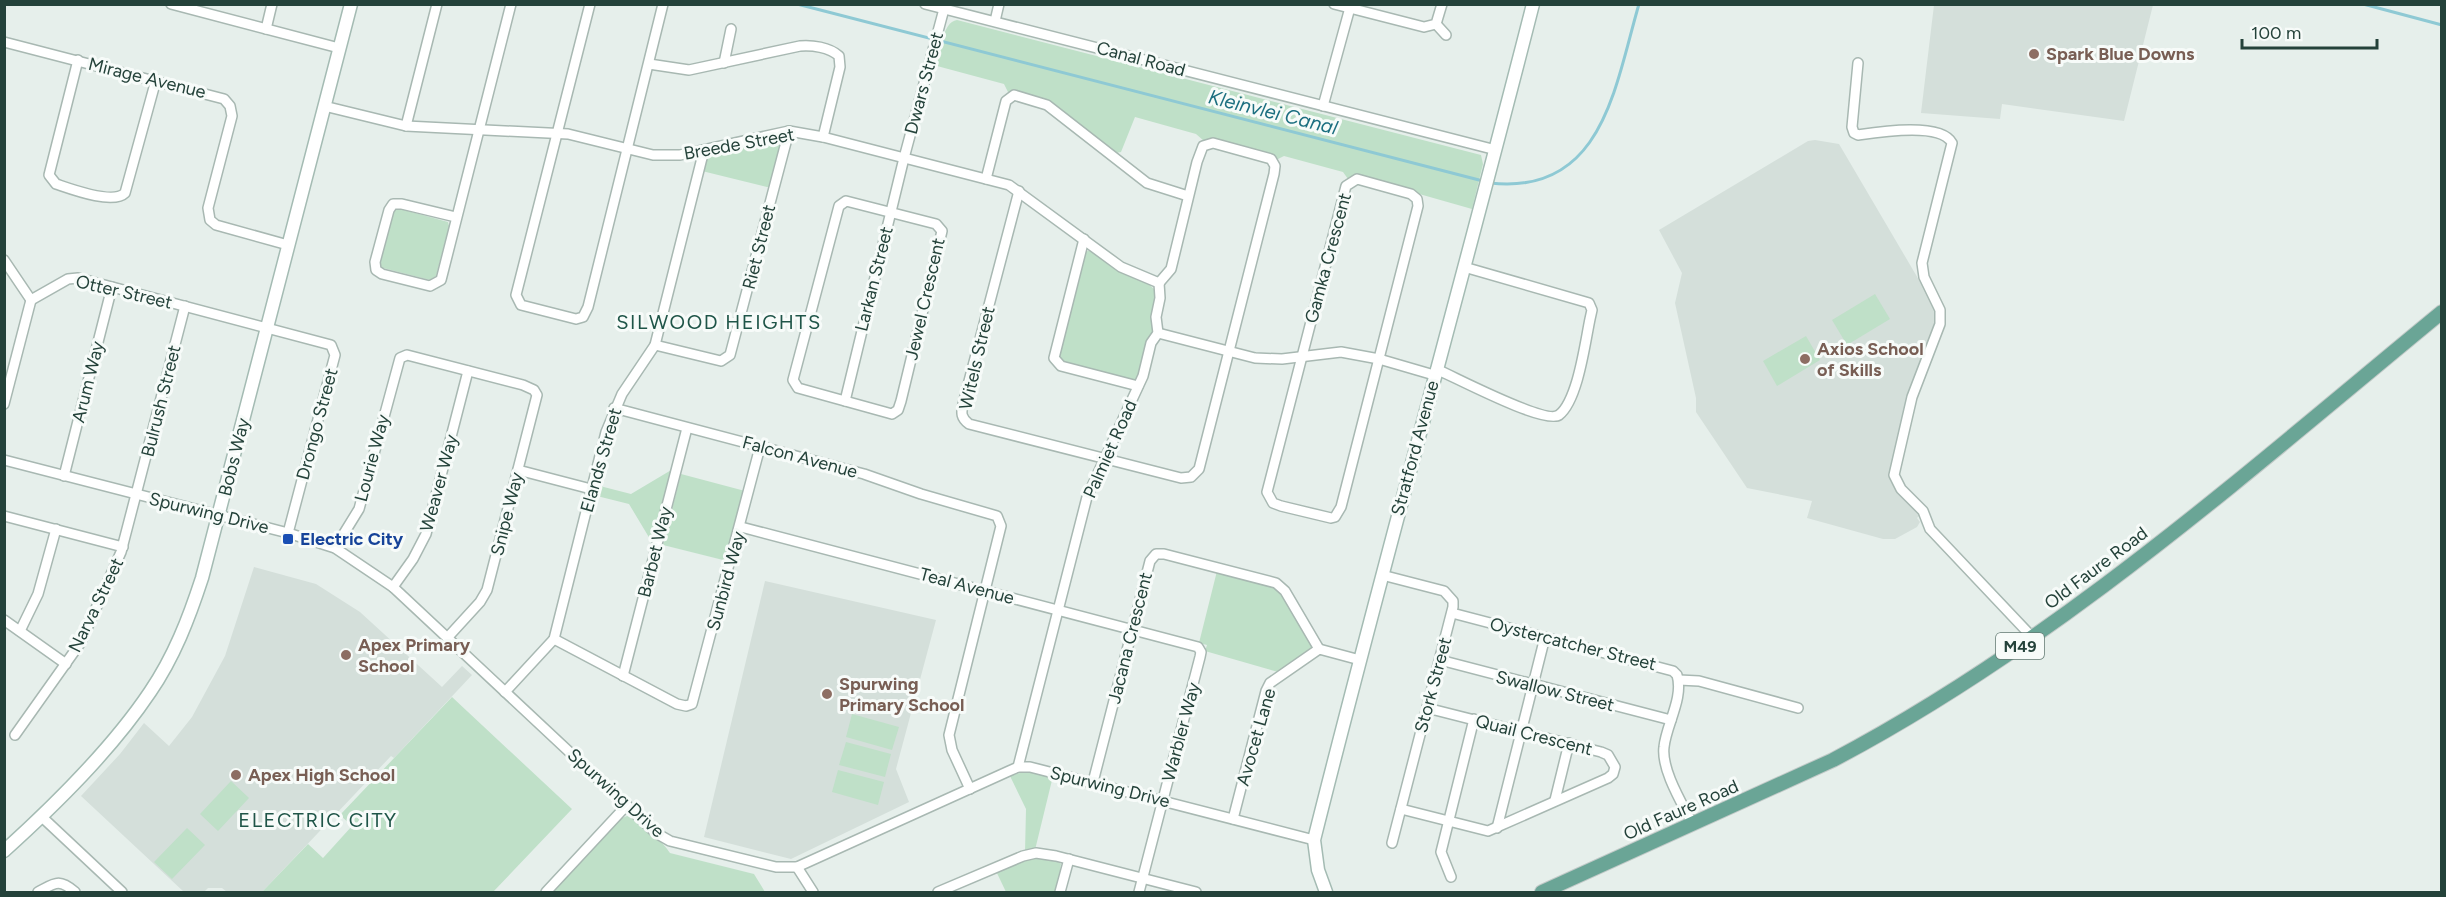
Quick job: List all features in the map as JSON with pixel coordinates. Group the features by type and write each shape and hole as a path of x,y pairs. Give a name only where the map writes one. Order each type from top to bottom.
{"main road":[{"name":"Old Faure Road","path":"1542,892 1833,760 1876,737 2033,638 2101,589 2442,312"}],"street":[{"path":"171,4 205,9 266,29 339,48"},
{"path":"266,29 272,4"},
{"name":"Bobs Way","path":"4,851 42,817 122,728 151,690 185,627 202,579 351,4"},
{"path":"406,126 437,4"},
{"path":"456,217 402,204 393,204 389,210 375,262 376,270 382,274 430,286 439,283 511,4"},
{"path":"590,4 555,133 516,295 521,305 579,319 588,307 663,4"},
{"name":"Canal Road","path":"926,4 943,12 995,21 1496,150"},
{"path":"995,21 999,4"},
{"path":"1334,4 1418,27 1430,27 1436,24 1442,4"},
{"name":"Stratford Avenue","path":"1326,892 1318,870 1314,840 1533,4"},
{"path":"1323,106 1351,7"},
{"name":"Dwars Street","path":"904,158 943,12"},
{"path":"1436,24 1446,35"},
{"path":"724,63 731,29"},
{"name":"Mirage Avenue","path":"4,42 220,97 228,102 232,109 232,116 208,208 210,219 216,225 288,245"},
{"path":"650,64 683,70 807,45 837,53 840,67 823,137"},
{"path":"78,60 49,174 56,184 81,192 117,199 125,193 156,80"},
{"path":"1858,63 1852,128 1854,133 1858,135 1888,130 1928,132 1946,135 1952,143 1922,263 1924,277 1940,310 1940,324 1912,398 1895,467 1896,482 1923,511 1930,529 2033,638"},
{"path":"986,179 1006,101 1014,96 1047,105 1148,183 1188,196"},
{"name":"Breede Street","path":"324,106 406,126 555,133 666,156 789,131 823,137 1009,185 1121,267 1159,283"},
{"name":"Riet Street","path":"655,345 721,361 730,355 789,131"},
{"name":"Palmiet Road","path":"1018,767 1087,497 1138,386 1151,343 1158,333 1156,317 1160,298 1159,283 1171,270 1200,151 1207,144 1213,143 1268,158 1275,166 1227,352"},
{"name":"Elands Street","path":"505,692 554,639 606,432 614,408 655,345 704,150"},
{"name":"Larkan Street","path":"844,401 904,158"},
{"name":"Gamka Crescent","path":"1303,355 1346,186 1357,179 1411,194 1418,202 1379,359"},
{"name":"Witels Street","path":"1019,191 963,404 963,417 969,424 1104,458"},
{"name":"Jewel Crescent","path":"846,201 891,212 936,224 942,231 901,401 895,412 889,414 798,388 793,380 839,206 846,201"},
{"path":"1084,239 1054,358 1061,366 1138,386"},
{"path":"4,260 31,300 4,404"},
{"path":"1158,333 1227,352 1268,359 1341,352 1379,359 1435,372 1552,418 1558,415 1566,407 1575,385 1592,310 1589,303 1464,267"},
{"name":"Otter Street","path":"31,300 72,278 267,327"},
{"name":"Arum Way","path":"64,476 112,287"},
{"name":"Bulrush Street","path":"137,495 185,306"},
{"name":"Drongo Street","path":"267,327 326,342 332,345 335,351 288,533"},
{"path":"1104,458 1187,478 1196,474 1227,352"},
{"name":"Lourie Way","path":"335,548 355,518 363,495 396,362 402,356 407,355 468,371"},
{"path":"1303,355 1267,492 1273,503 1330,518 1335,517 1341,507 1379,359"},
{"name":"Snipe Way","path":"448,637 480,602 487,590 537,395 534,390 523,385 468,371"},
{"name":"Weaver Way","path":"393,587 419,549 426,534 468,371"},
{"name":"Falcon Avenue","path":"614,408 864,474 921,494 997,516 1001,526 985,590"},
{"name":"Barbet Way","path":"623,676 687,428"},
{"name":"Sunbird Way","path":"623,676 682,706 690,705 694,700 741,527 760,447"},
{"name":"Spurwing Drive","path":"4,460 288,533 335,548 393,587 656,833 670,841 776,867 797,867 1018,767 1030,767 1093,782 1314,840"},
{"path":"518,470 591,489"},
{"name":"Narva Street","path":"15,735 81,642 123,547 137,495"},
{"path":"4,516 123,547"},
{"name":"Teal Avenue","path":"741,527 1193,645"},
{"path":"20,631 38,594 56,529"},
{"name":"Jacana Crescent","path":"1093,782 1132,628 1153,556 1160,553 1279,585 1319,649"},
{"name":"Stork Street","path":"1382,575 1444,591 1453,601 1452,613 1392,843"},
{"path":"970,789 952,750 949,735 985,590"},
{"name":"Oystercatcher Street","path":"1452,613 1668,668 1677,675 1679,680 1664,748 1664,759 1693,825"},
{"path":"4,620 66,664"},
{"path":"1497,828 1545,637"},
{"path":"554,639 623,676"},
{"name":"Warbler Way","path":"1138,892 1201,654 1200,649 1193,645"},
{"path":"1319,649 1360,660"},
{"name":"Avocet Lane","path":"1233,819 1268,686 1274,679 1319,649"},
{"name":"Swallow Street","path":"1440,660 1532,686 1671,720"},
{"path":"1679,680 1699,681 1798,708"},
{"name":"Quail Crescent","path":"1401,809 1483,831 1497,828 1613,774 1615,766 1608,755 1427,708"},
{"path":"1451,877 1441,852 1474,719"},
{"path":"1556,800 1569,744"},
{"path":"546,892 627,805"},
{"path":"42,817 120,892"},
{"path":"939,892 1030,854 1043,854 1196,892"},
{"path":"1060,892 1069,859"},
{"path":"797,867 813,892"},
{"path":"38,892 55,883 67,885 75,892"}],"shaded area":[{"name":"Spark Blue Downs","path":"1934,5 2153,5 2124,121 2002,104 2000,119 1921,113"},
{"name":"Axios School of Skills","path":"1808,141 1839,144 1936,309 1937,320 1911,387 1889,476 1891,482 1921,514 1917,518 1920,522 1917,527 1895,539 1883,539 1807,518 1812,501 1747,488 1696,412 1696,398 1675,303 1682,273 1659,230"},
{"name":"Apex High School","path":"254,567 316,584 360,612 442,687 462,666 472,675 394,758 391,756 262,892 227,892 222,888 208,888 204,892 184,892 81,796 120,754 144,723 169,746 192,717 225,656"},
{"name":"Spurwing Primary School","path":"765,581 936,620 896,769 909,802 791,859 704,837"}],"green space":[{"path":"957,20 1481,155 1483,164 1472,209 1356,176 1348,179 1343,172 1284,156 1276,160 1204,141 1196,134 1135,117 1121,152 1116,153 1046,101 1009,94 1004,84 937,66 945,32 952,22"},
{"path":"773,139 781,145 771,188 702,171 710,153"},
{"path":"397,208 448,222 449,226 436,276 430,280 379,267 394,210"},
{"path":"1094,251 1122,273 1146,282 1154,289 1156,298 1151,318 1153,333 1139,376 1135,380 1059,361 1058,353 1085,252"},
{"path":"1875,294 1890,319 1847,345 1832,320"},
{"path":"1806,336 1820,360 1777,386 1763,361"},
{"path":"673,469 653,544 629,504 593,495 596,485 631,494"},
{"path":"681,474 745,491 727,561 663,545"},
{"path":"1217,571 1278,588 1312,646 1309,652 1278,672 1205,651 1207,645 1199,643"},
{"path":"452,697 572,809 493,892 262,892 308,844 323,858 352,826 340,815"},
{"path":"852,714 899,727 892,750 846,737"},
{"path":"846,742 891,754 885,777 839,765"},
{"path":"838,770 884,782 878,805 832,792"},
{"path":"1026,771 1053,776 1035,850 1025,852 1026,809 1010,776"},
{"path":"231,781 249,798 218,831 200,814"},
{"path":"627,816 638,821 670,853 754,874 765,892 551,892 620,819"},
{"path":"187,828 205,845 172,879 154,862"},
{"path":"1038,857 1061,864 1057,892 1006,892 996,871 1011,864"}],"waterway":[{"name":"Kleinvlei Canal","path":"797,4 1483,181"},
{"name":"Kleinvlei Canal","path":"1490,183 1528,182 1558,172 1580,154 1598,129 1611,100 1639,4"},
{"name":"Kleinvlei Canal","path":"2363,4 2442,25"}],"place":[{"name":"Spark Blue Downs","path":"2034,54"},
{"name":"Axios School of Skills","path":"1805,359"},
{"name":"Electric City","path":"288,539"},
{"name":"Apex Primary School","path":"346,655"},
{"name":"Spurwing Primary School","path":"827,694"},
{"name":"Apex High School","path":"236,775"}],"district":[{"name":"SILWOOD HEIGHTS","path":"719,322"},
{"name":"ELECTRIC CITY","path":"318,820"}]}
